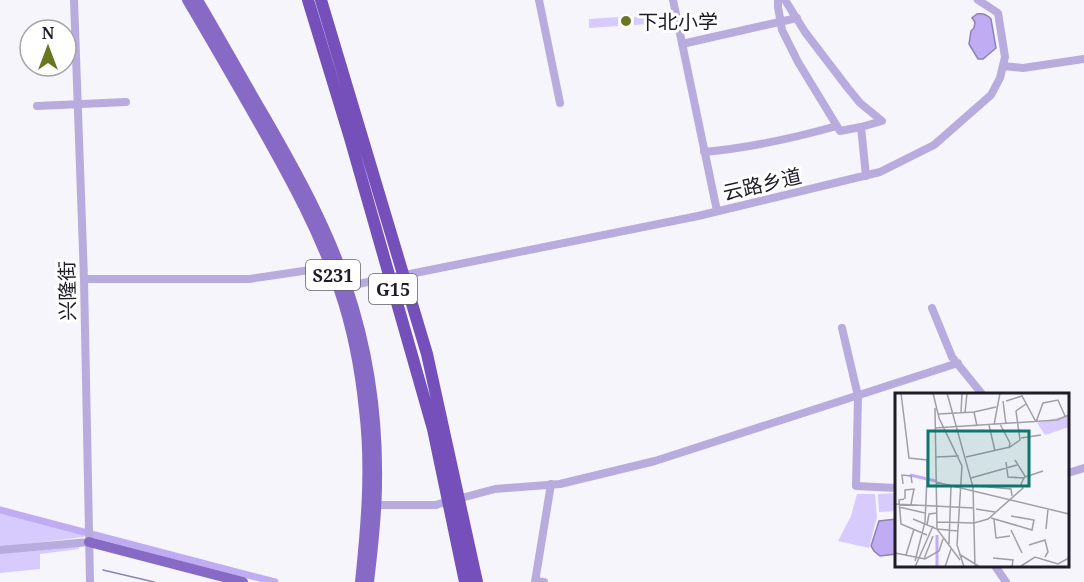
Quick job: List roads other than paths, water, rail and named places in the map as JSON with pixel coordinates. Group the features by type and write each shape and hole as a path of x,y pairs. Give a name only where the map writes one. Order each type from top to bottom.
{"highway":[{"name":"G15","path":"308,0 433,429 465,582"},
{"name":"G15","path":"321,0 427,354 477,582"}],"main road":[{"name":"S231","path":"187,0 286,171 311,222 339,291 351,334 364,411 368,500 360,582"},
{"name":"S231","path":"198,0 316,209 348,286 368,369 377,453 376,505 369,582"},
{"path":"89,542 241,582"}],"street":[{"name":"兴隆街","path":"74,0 84,279 90,582"},
{"path":"539,0 560,103"},
{"path":"673,0 717,211"},
{"path":"778,0 782,30 798,62 840,130 882,121 860,103 847,87 805,32 786,0"},
{"name":"云路乡道","path":"410,274 717,211 880,172 934,145 991,95 1000,78 1005,57 998,14 978,0"},
{"path":"682,44 797,18"},
{"path":"1003,66 1023,68 1084,58"},
{"path":"37,106 126,102"},
{"path":"704,152 804,135 837,126"},
{"path":"861,127 866,176"},
{"path":"84,279 249,279 330,267"},
{"path":"348,286 383,279"},
{"path":"932,308 952,357 981,393"},
{"path":"842,328 858,396 856,486 895,488"},
{"path":"465,497 495,489 560,484 655,461 958,363"},
{"path":"1069,473 1084,468"},
{"path":"538,582 551,484"},
{"path":"376,505 436,505 442,503"},
{"path":"0,550 89,542"}],"waterway":[{"path":"0,510 275,582"},
{"path":"103,570 154,582"}],"place":[{"name":"下北小学","path":"626,21"}]}
